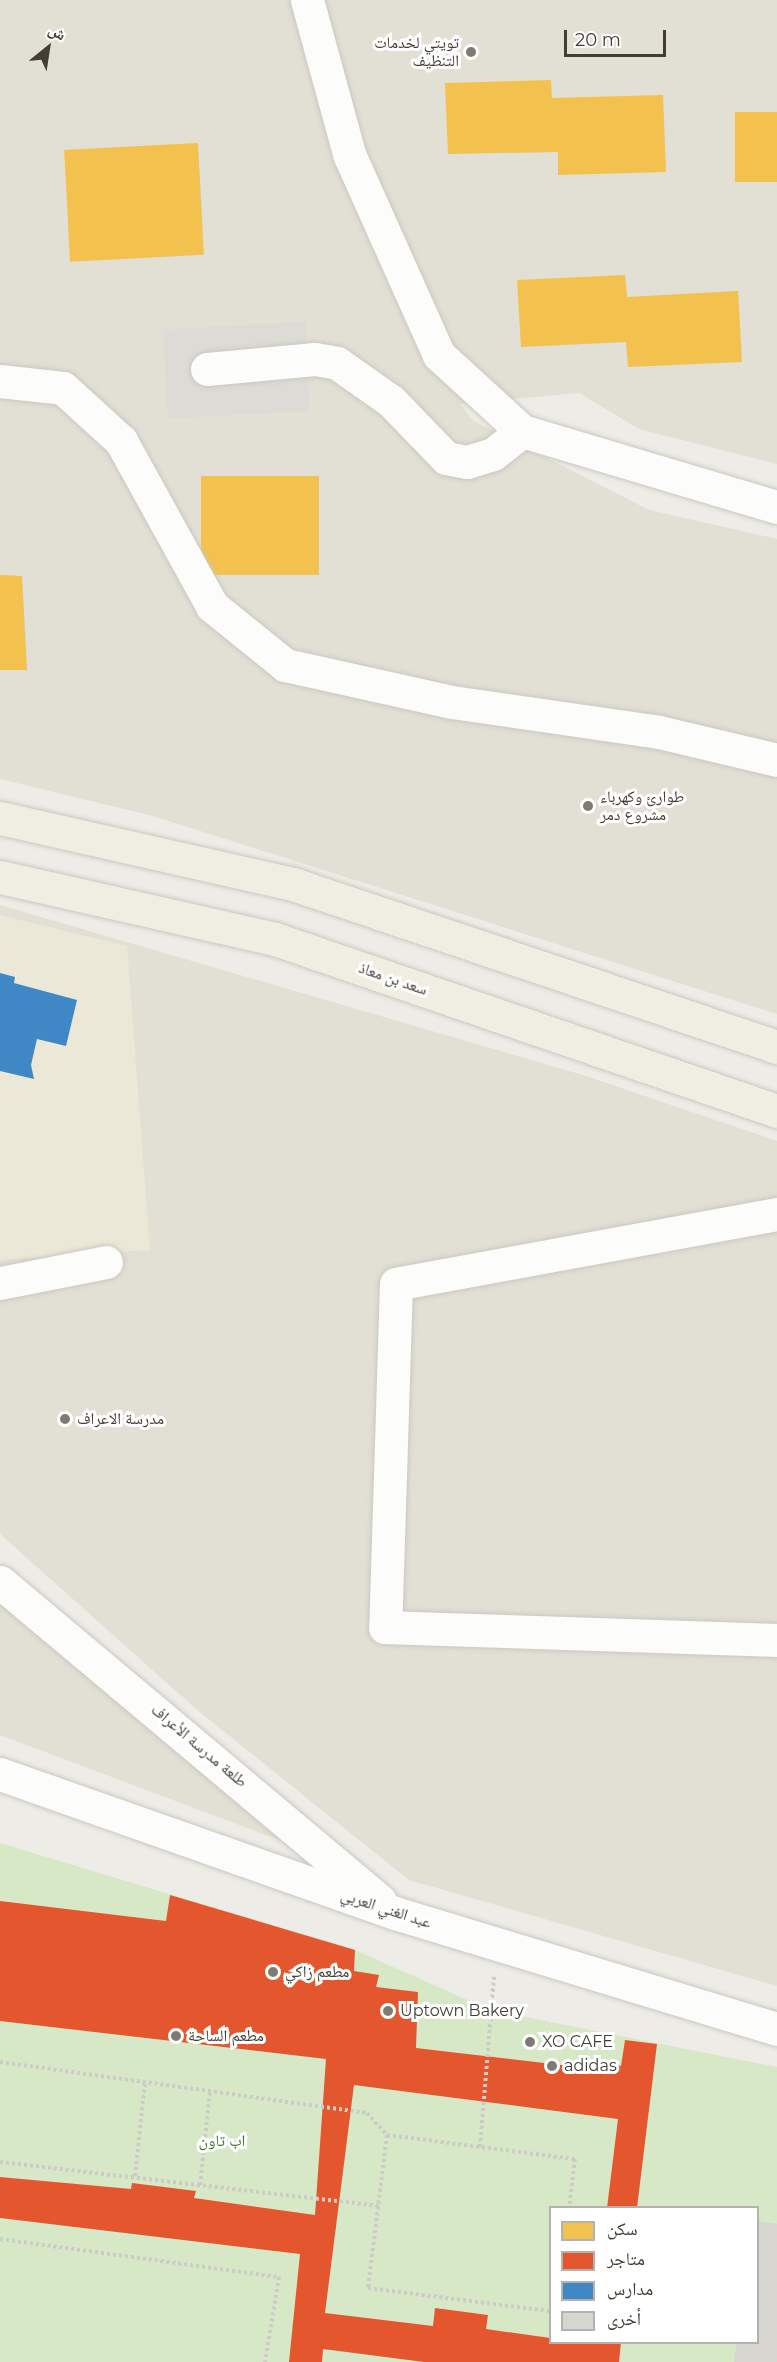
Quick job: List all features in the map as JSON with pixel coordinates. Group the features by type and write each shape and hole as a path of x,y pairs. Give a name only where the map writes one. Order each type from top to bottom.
{"main road":[{"path":"0,818 293,884 777,1047"},
{"name":"سعد بن معاذ","path":"0,877 275,939 777,1111"}],"street":[{"path":"307,0 349,154 439,355 522,431 777,507"},
{"path":"207,369 315,359 337,363 391,401 446,458 467,462 493,454 522,431"},
{"path":"0,381 63,388 121,441 212,606 285,665 452,702 659,732 777,759"},
{"path":"777,1214 396,1284 385,1627 777,1640"},
{"path":"0,1283 106,1262"},
{"name":"طلعة مدرسة الأعراف","path":"0,1582 395,1913"},
{"name":"عبد الغني العربي","path":"0,1774 395,1913 777,2030"}],"path":[{"path":"480,2147 499,1945"},
{"path":"0,2062 367,2113 387,2135 575,2159 569,2206"},
{"path":"135,2176 145,2082"},
{"path":"200,2185 210,2091"},
{"path":"387,2135 368,2288 549,2311"},
{"path":"0,2162 378,2206"},
{"path":"0,2240 279,2277 265,2362"}],"shaded area":[{"path":"0,0 777,0 777,464 639,429 579,393 460,404 472,420 649,510 777,539 777,1014 153,816 0,779"},
{"path":"305,322 310,411 168,418 163,329"},
{"path":"0,905 583,1075 777,1141 777,1986 409,1880 196,1709 0,1534"},
{"path":"0,915 127,946 150,1250 0,1260"},
{"path":"0,1586 10,1595 282,1841 0,1735"}],"green space":[{"name":"اب تاون","path":"0,1843 355,1950 490,2010 777,2067 777,2362 0,2362"}],"building: سكن":[{"path":"551,80 552,98 663,95 666,172 558,175 558,152 448,154 445,83"},
{"path":"735,112 777,112 777,182 735,182"},
{"path":"198,143 204,255 70,262 64,150"},
{"path":"625,275 627,297 738,291 742,362 628,367 626,342 521,347 517,280"},
{"path":"201,476 319,476 319,575 201,575"},
{"path":"0,575 22,576 27,670 0,670"}],"building: متاجر":[{"path":"170,1895 355,1950 354,1971 379,1975 376,1987 418,1992 416,2048 595,2069 595,2063 621,2066 625,2040 657,2044 637,2206 607,2206 618,2119 354,2085 325,2313 433,2326 435,2308 488,2315 486,2329 549,2338 549,2344 621,2344 619,2362 424,2362 323,2349 322,2362 289,2362 300,2254 0,2218 0,2177 131,2189 132,2183 196,2191 194,2198 315,2215 326,2059 0,2021 0,1901 166,1921"}],"building: مدارس":[{"path":"0,973 15,977 14,983 77,1000 66,1046 37,1039 31,1065 34,1079 0,1071"}],"building: أخرى":[{"path":"759,2221 777,2224 777,2362 734,2362 737,2344 759,2344"}],"place":[{"name":"تويتي لخدمات التنظيف","path":"471,52"},
{"name":"طوارئ وكهرباء مشروع دمر","path":"588,806"},
{"name":"مدرسة الاعراف","path":"65,1419"},
{"name":"مطعم زاكي","path":"273,1972"},
{"name":"Uptown Bakery","path":"388,2011"},
{"name":"مطعم الساحة","path":"176,2036"},
{"name":"XO CAFE","path":"530,2042"},
{"name":"adidas","path":"552,2066"}]}
